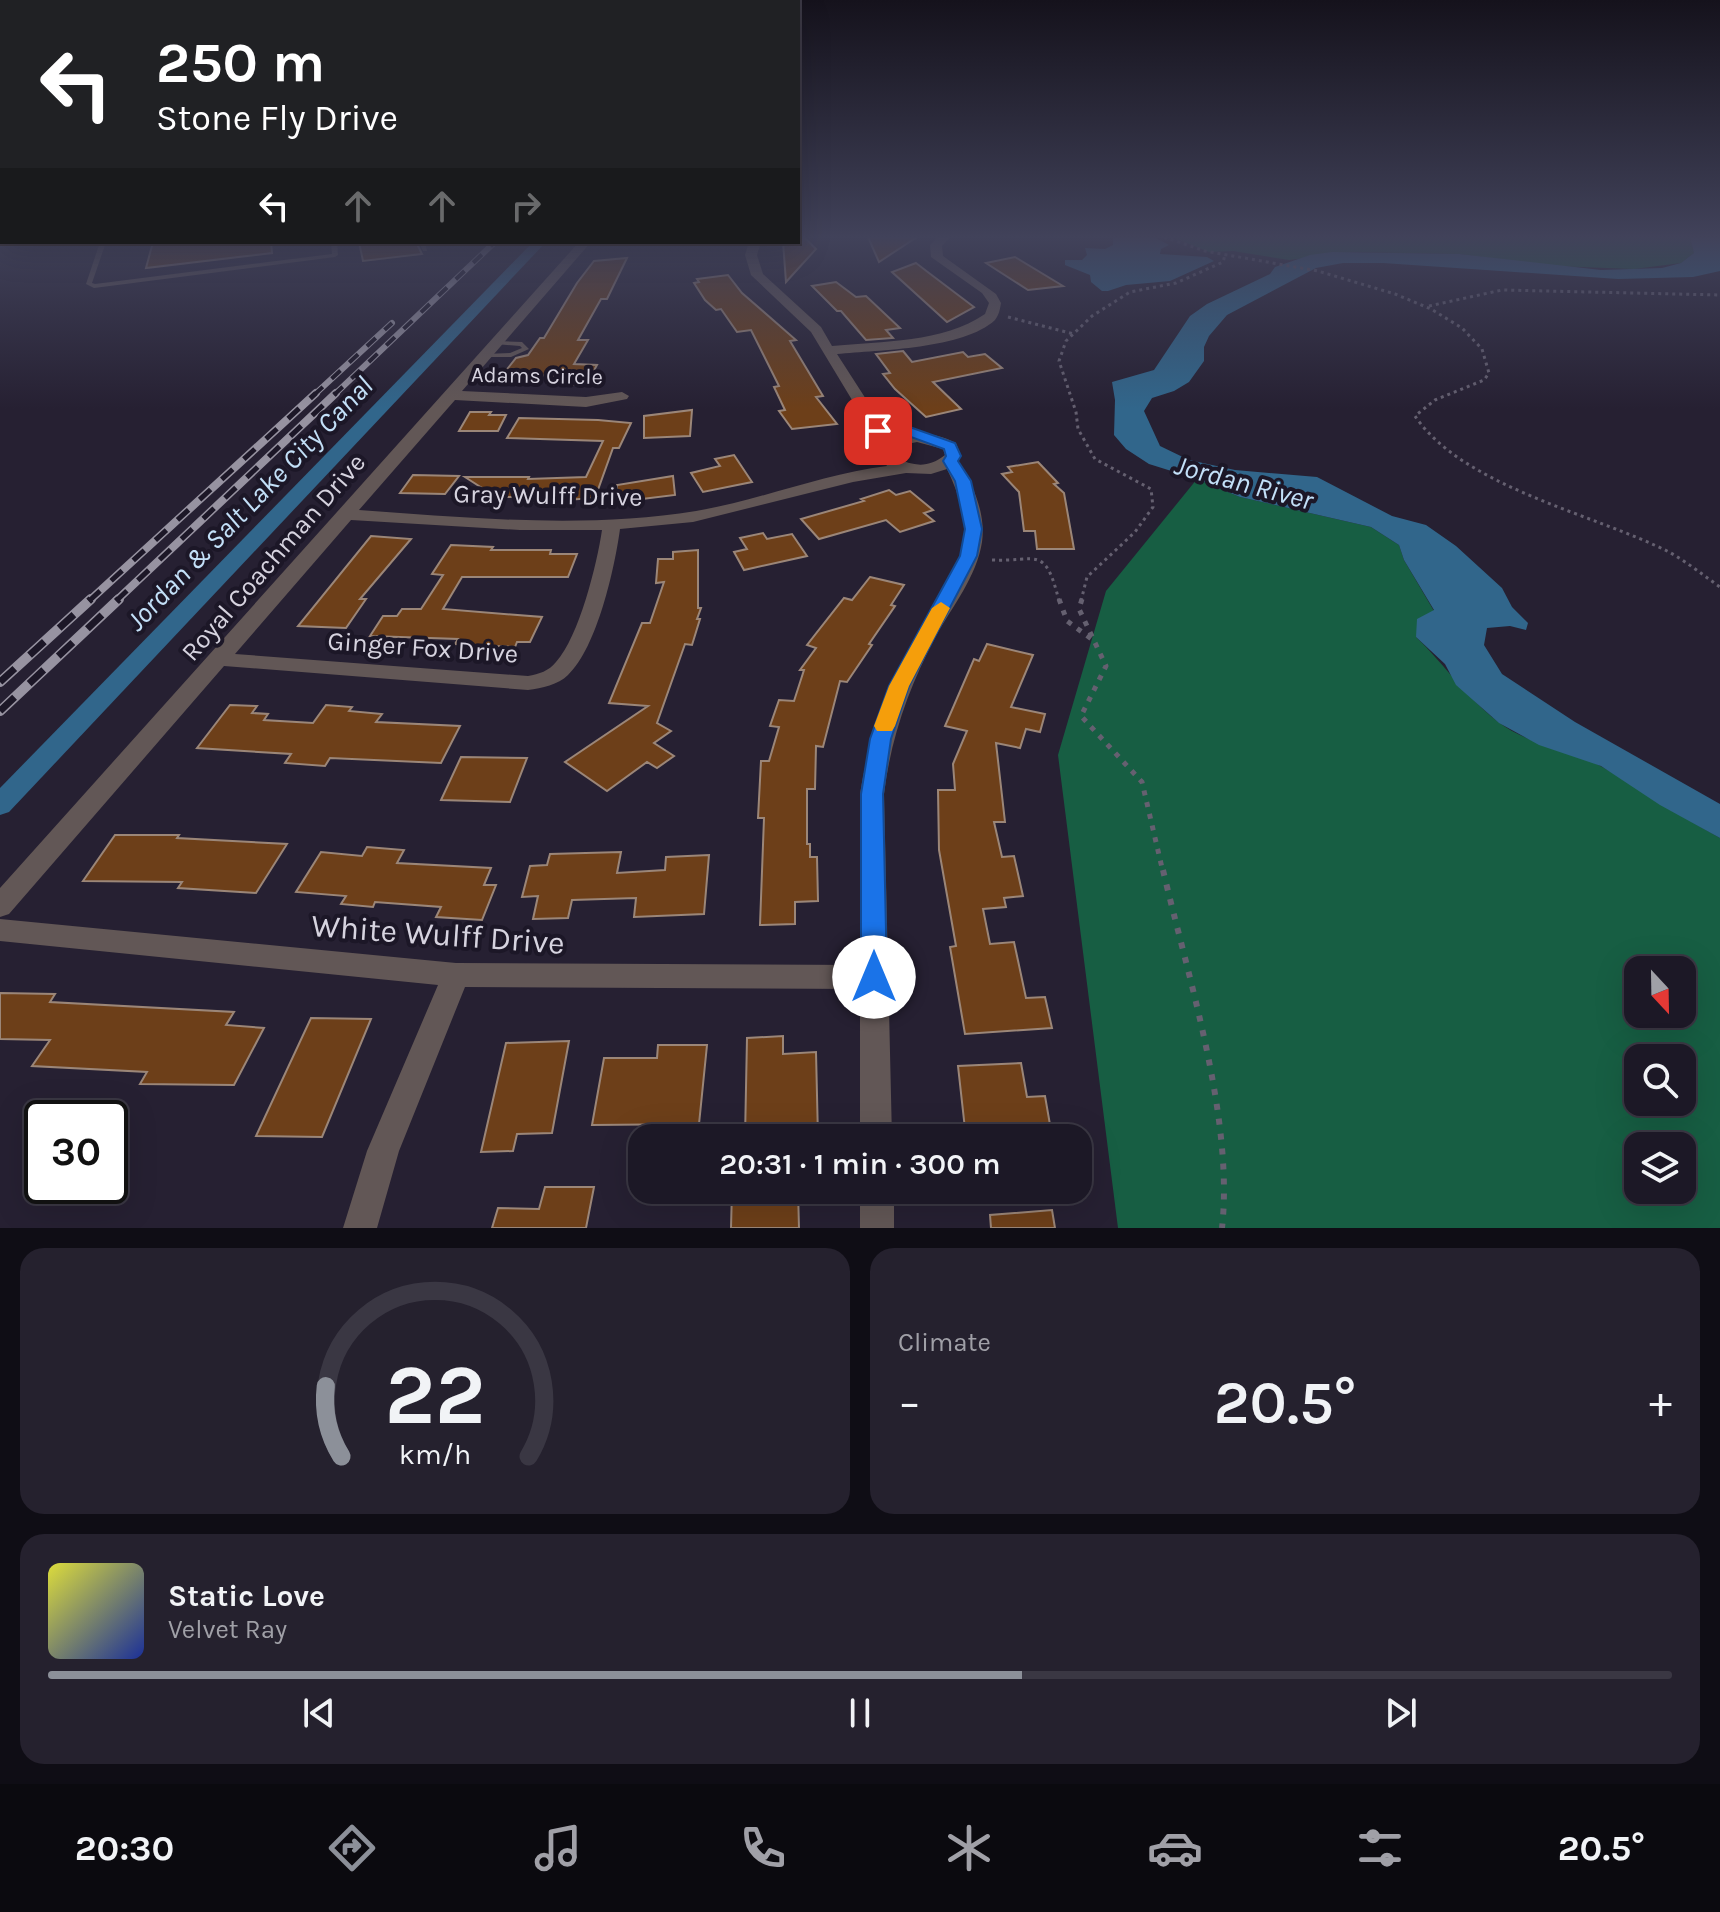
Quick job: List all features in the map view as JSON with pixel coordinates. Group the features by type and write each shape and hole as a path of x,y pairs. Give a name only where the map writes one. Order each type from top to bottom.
{"street":[{"name":"Royal Coachman Drive","path":"0,906 539,294"},
{"path":"779,294 810,322 830,350 859,401 873,418 894,463 963,492"},
{"path":"830,350 951,336 988,320 995,310 995,300 990,294"},
{"name":"Adams Circle","path":"450,395 586,402 622,396"},
{"path":"873,418 917,437 936,439 950,446 953,456 950,461 963,481 963,492 970,506 974,529 969,556 899,686 889,710 875,766 872,794 876,1124"},
{"name":"Gray Wulff Drive","path":"840,479 899,440 917,437"},
{"name":"Gray Wulff Drive","path":"346,514 520,525 612,525 721,513 776,500 840,479 939,467 950,461"},
{"name":"Ginger Fox Drive","path":"218,659 528,683 545,679 568,662 596,604 606,569 612,525"},
{"name":"White Wulff Drive","path":"0,930 456,975 874,977"},
{"path":"360,1228 383,1151 456,975"},
{"path":"877,1204 877,1228"}],"path":[{"path":"1126,294 1092,316 1066,341 1059,361 1076,412 1078,429 1095,459 1151,489 1153,507 1135,532 1087,577 1079,609 1106,666 1081,716 1142,782 1214,1088 1225,1201 1222,1228"},
{"path":"1386,294 1449,318 1474,338 1485,352 1489,373 1484,380 1426,406 1415,416 1419,425 1448,451 1523,493 1665,550 1720,587"},
{"path":"1426,307 1480,294"},
{"path":"1606,294 1638,297 1720,295"},
{"path":"1008,317 1074,334"},
{"path":"992,560 1006,562 1021,556 1035,558 1044,565 1057,586 1066,621 1095,641"}],"green space":[{"path":"1197,479 1240,497 1371,527 1399,545 1404,560 1434,611 1416,637 1486,711 1522,736 1604,768 1720,838 1720,1228 1118,1228 1058,755 1106,591"}],"water":[{"name":"Jordan River","path":"1227,294 1266,294 1227,315 1209,336 1204,347 1204,361 1189,382 1152,398 1144,411 1160,446 1189,460 1235,470 1317,477 1392,516 1426,525 1456,546 1502,588 1512,607 1528,623 1526,630 1510,626 1487,628 1484,645 1502,674 1575,722 1720,804 1720,838 1660,805 1601,766 1539,745 1499,723 1456,685 1445,664 1416,637 1417,619 1434,610 1404,560 1399,545 1371,527 1240,497 1149,464 1126,449 1114,435 1112,382 1154,370 1190,316"}],"building":[{"path":"570,294 609,294 607,299 601,299 578,340 588,340 574,364 597,365 586,385 548,384 553,376 504,373 516,358 528,355 540,338 544,338"},
{"path":"701,294 744,294 796,340 790,341 823,396 816,397 837,424 792,429 779,411 785,410 774,387 779,386 751,330 737,332 721,309 716,310"},
{"path":"820,294 866,296 900,328 886,330 893,338 866,340 841,311 837,311"},
{"path":"917,294 957,294 974,307 947,322"},
{"path":"903,351 912,362 963,352 968,357 985,354 1002,368 933,382 961,409 926,417 883,374 890,373 876,354"},
{"path":"692,410 690,436 644,438 644,416"},
{"path":"470,412 506,415 498,431 459,431"},
{"path":"519,418 631,423 619,448 613,448 595,498 533,502 535,497 476,497 482,488 465,477 586,477 603,441 507,438"},
{"path":"734,455 752,482 703,492 691,473 720,466 715,459"},
{"path":"1038,462 1064,493 1074,549 1037,549 1035,531 1024,531 1019,492 1002,474 1012,472 1008,467"},
{"path":"413,475 459,476 445,494 400,493"},
{"path":"673,476 675,495 617,502 617,485"},
{"path":"889,490 896,495 910,491 933,510 924,513 934,521 900,532 886,520 819,539 801,519 864,501 861,499"},
{"path":"763,533 767,539 792,534 807,556 744,570 734,552 747,549 740,538"},
{"path":"371,536 411,539 360,599 366,599 346,628 298,626"},
{"path":"451,545 577,554 568,577 462,577 443,609 542,617 530,642 517,642 515,647 455,644 458,639 370,636 383,616 397,616 402,609 421,609 443,575 432,574"},
{"path":"698,550 698,608 701,608 697,619 700,619 692,645 685,644 657,723 671,731 654,743 674,756 657,768 647,762 607,791 565,762 648,706 609,703 642,623 650,623 664,582 656,583 658,559 673,559 673,552"},
{"path":"870,577 904,585 891,605 895,606 869,644 872,645 847,682 840,681 823,747 816,746 815,789 807,789 807,844 810,844 810,857 817,857 818,901 795,902 795,924 760,925 764,818 758,818 761,761 769,761 779,727 770,726 779,700 794,701 804,670 800,670 816,648 807,645 844,598 852,600"},
{"path":"987,644 1033,655 1011,707 1045,714 1040,732 1026,729 1020,748 996,743 1005,822 994,822 1002,857 1014,856 1023,896 1004,898 1006,907 983,909 990,944 1014,942 1026,998 1045,997 1052,1028 965,1034 950,947 956,946 939,850 938,790 955,790 953,764 967,731 945,726 974,659 979,661"},
{"path":"230,705 257,706 252,713 268,714 264,720 313,723 326,705 382,714 376,722 460,726 441,763 330,758 325,766 285,763 291,754 197,748"},
{"path":"461,757 527,758 510,802 441,800"},
{"path":"115,835 179,835 177,838 287,844 256,893 178,888 182,882 83,881"},
{"path":"367,847 404,850 397,863 491,868 484,885 496,885 482,920 436,917 441,907 375,902 373,907 341,904 346,896 296,892 321,852 362,856"},
{"path":"621,852 617,873 665,870 666,857 709,855 704,914 634,917 636,898 572,900 568,918 533,919 538,896 522,897 530,866 547,865 550,854"},
{"path":"0,993 55,994 50,1002 234,1012 226,1025 264,1028 234,1085 140,1084 147,1072 32,1066 50,1040 0,1039"},
{"path":"311,1018 371,1019 322,1137 256,1136"},
{"path":"783,1036 783,1054 816,1052 818,1124 745,1124 747,1038"},
{"path":"569,1041 552,1133 517,1134 513,1151 481,1152 506,1043"},
{"path":"658,1045 707,1045 699,1124 592,1125 604,1058 657,1058"},
{"path":"1021,1063 1027,1097 1045,1096 1050,1124 964,1124 958,1066"},
{"path":"545,1187 594,1187 586,1228 492,1228 498,1208 539,1209"},
{"path":"732,1204 798,1204 799,1228 731,1228"},
{"path":"1052,1210 1055,1228 991,1228 990,1215"}],"waterway":[{"name":"Jordan & Salt Lake City Canal","path":"0,805 490,294"}],"railway":[{"path":"334,395 440,294"},
{"path":"314,395 392,323"},
{"path":"89,601 316,393"},
{"path":"116,601 336,393"},
{"path":"0,682 91,599"},
{"path":"0,711 119,599"}],"slow traffic":[{"path":"884,726 899,686 941,608"}],"route":[{"path":"874,977 872,794 880,739 899,686 969,556 974,529 970,506 963,492 963,481 950,461 953,456 950,446 936,439 917,437 873,418 878,431"}]}
